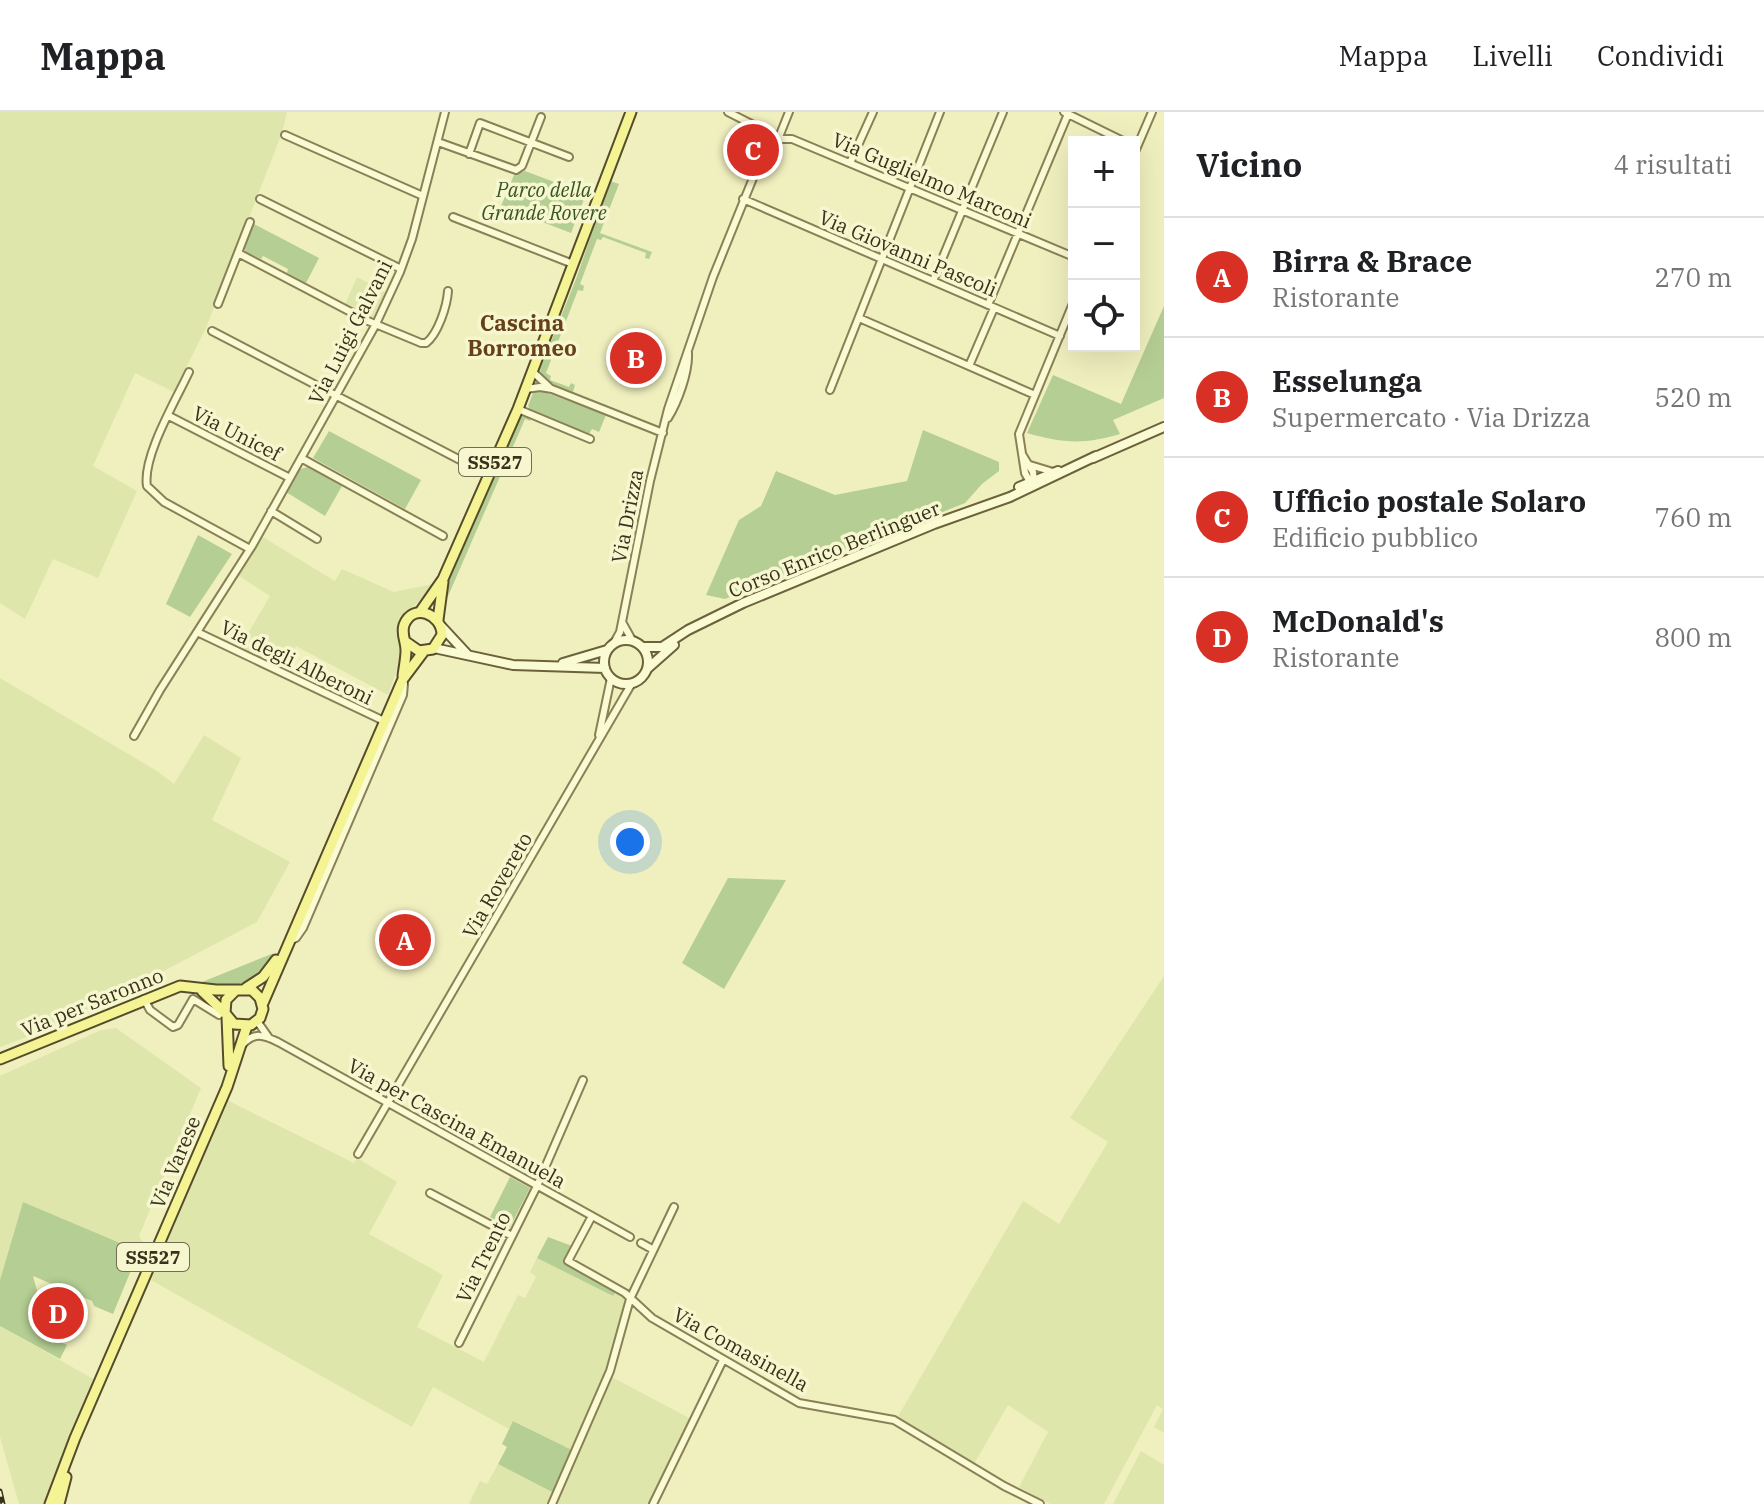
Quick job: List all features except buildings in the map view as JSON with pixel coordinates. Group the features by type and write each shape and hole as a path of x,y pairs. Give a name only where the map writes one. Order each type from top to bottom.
{"main road":[{"name":"SS527","path":"403,679 406,642 403,633 406,622 420,612 443,579 490,475 533,372 631,112"},
{"name":"SS527","path":"257,1021 403,679 441,639 443,579"},
{"path":"420,612 431,614 440,623"},
{"path":"406,642 415,650 429,650"},
{"name":"SS527","path":"224,1015 226,1000 263,977 289,941"},
{"name":"Via per Saronno","path":"0,1059 171,988 241,989"},
{"path":"199,989 212,998 234,1024 247,1026 257,1021"},
{"path":"241,989 256,993 263,1003"},
{"name":"Via Varese","path":"224,1015 230,1050 227,1087"},
{"name":"Via Varese","path":"56,1502 80,1427 227,1087 247,1026"}],"street":[{"name":"Via Luigi Galvani","path":"134,736 250,549 376,324 401,269 445,112"},
{"name":"Via Guglielmo Marconi","path":"728,112 772,136 792,139 1068,255"},
{"path":"769,146 772,136 782,128 789,112"},
{"path":"850,163 873,112"},
{"path":"830,390 940,112"},
{"path":"933,281 1003,112"},
{"path":"1140,138 1152,112"},
{"path":"969,366 1066,113 1113,136"},
{"path":"438,142 516,170 521,168 541,117"},
{"path":"469,154 480,123 569,157"},
{"path":"285,135 423,196"},
{"name":"Via Drizza","path":"611,646 622,622 652,469 668,409 713,277 743,199 772,136"},
{"path":"260,199 401,269"},
{"name":"Via Giovanni Pascoli","path":"743,199 1060,336"},
{"path":"453,217 575,261"},
{"path":"218,304 250,222"},
{"path":"238,253 376,324 421,343 430,342 448,291"},
{"path":"1030,480 1020,451 1019,434 1068,316"},
{"path":"859,318 1035,395"},
{"path":"212,331 490,475"},
{"path":"189,372 147,464 145,477 149,489 164,502 250,549"},
{"path":"533,372 552,389"},
{"path":"526,389 552,389 663,433"},
{"path":"518,409 590,439"},
{"name":"Via Unicef","path":"169,416 290,478"},
{"name":"Corso Enrico Berlinguer","path":"643,647 662,647 713,617 787,584 968,512 1030,480 1164,427"},
{"path":"1020,451 1030,465 1030,480"},
{"name":"Corso Enrico Berlinguer","path":"968,512 1030,480 1096,456"},
{"path":"301,458 443,536"},
{"path":"1030,465 1053,472"},
{"path":"271,511 317,539"},
{"name":"Corso Enrico Berlinguer","path":"647,668 713,617"},
{"path":"611,646 604,658 611,678 619,683 632,683 640,679 647,668 648,658 643,647 632,640 622,622"},
{"path":"440,623 468,654"},
{"name":"Via degli Alberoni","path":"197,632 384,721"},
{"path":"550,666 632,640"},
{"path":"429,650 468,654 513,665 605,668"},
{"path":"597,742 611,678"},
{"path":"289,941 296,938 303,928 403,695 403,679"},
{"name":"Via Rovereto","path":"358,1154 632,683"},
{"path":"144,999 150,1010 173,1027 178,1025 193,999 224,1015"},
{"name":"Via per Cascina Emanuela","path":"257,1021 269,1038 630,1237"},
{"path":"235,1061 240,1056 243,1043 250,1037 259,1035 269,1038"},
{"name":"Via Trento","path":"459,1343 537,1186 583,1080"},
{"path":"430,1193 512,1236"},
{"path":"552,1504 610,1371 630,1299 674,1207"},
{"name":"Via Comasinella","path":"592,1216 568,1261 625,1293 652,1318 799,1403 894,1420 1040,1504"},
{"path":"641,1243 652,1249"},
{"path":"653,1504 723,1360"}],"green space":[{"path":"0,112 287,112 282,133 206,328 174,392 135,373 93,466 137,491 98,578 53,559 25,619 0,603"},
{"name":"Parco della Grande Rovere","path":"525,171 586,194 571,233 501,206 514,175"},
{"path":"610,181 619,184 600,233 652,252 649,259 645,258 646,253 603,237 597,239 580,284 584,286 583,291 578,290 546,373 551,376 550,380 569,387 571,383 575,385 573,392 548,382 540,369"},
{"path":"252,223 319,258 306,283 263,256 261,259 246,252 243,246"},
{"path":"357,277 387,293 373,318 345,304"},
{"path":"1164,306 1164,398 1113,420 1120,434 1107,438 1073,441 1027,433 1053,375 1121,404"},
{"path":"539,390 606,415 599,432 592,429 589,434 531,411 528,406 533,393"},
{"path":"524,413 531,417 530,421 525,419 442,610 442,597 450,573 519,415"},
{"path":"923,430 999,462 999,471 965,503 725,599 706,595 739,520 761,506 776,471 835,495 907,481"},
{"path":"329,431 421,480 405,509 313,458"},
{"path":"308,467 342,486 325,516 286,492 300,469"},
{"path":"198,535 232,554 190,617 166,604"},
{"path":"261,536 335,581 342,569 394,592 432,584 425,597 406,612 397,625 400,661 388,695 296,646 283,671 238,650 270,596 236,574"},
{"path":"0,678 174,784 204,735 241,758 212,820 290,862 257,922 112,998 0,1047"},
{"path":"728,878 786,880 724,989 682,963"},
{"path":"274,953 257,973 242,983 223,986 197,984"},
{"path":"1164,976 1164,1433 1154,1427 1163,1409 1157,1405 1104,1504 1050,1504 1019,1487 1048,1432 1008,1405 974,1464 897,1418 1023,1201 1059,1224 1108,1142 1070,1118"},
{"path":"116,1028 201,1088 139,1236 143,1242 139,1251 23,1202 0,1280 0,1076 101,1030"},
{"path":"227,1100 354,1163 357,1158 397,1182 369,1234 443,1275 417,1327 484,1362 518,1295 525,1298 536,1277 530,1272 537,1258 613,1296 617,1290 626,1296 607,1372 572,1450 514,1421 509,1429 433,1387 412,1427 151,1280"},
{"path":"510,1177 530,1188 510,1227 490,1217"},
{"path":"23,1202 139,1251 113,1314 94,1306 92,1301 33,1276 50,1337 67,1345 60,1359 0,1326 0,1280"},
{"path":"548,1237 572,1246 565,1259 617,1290 613,1296 537,1258"},
{"path":"0,1326 95,1380 53,1478 46,1504 19,1504 0,1437"},
{"path":"610,1376 691,1419 651,1504 554,1504"},
{"path":"513,1421 572,1450 554,1493 498,1464 507,1447 502,1444"},
{"path":"1141,1451 1164,1465 1164,1504 1113,1504"},
{"path":"498,1464 554,1493 548,1504 469,1504 480,1481 487,1484"}],"railway":[{"path":"0,1491 3,1504"}],"place":[{"name":"Ufficio postale Solaro","path":"753,150"},
{"name":"Esselunga","path":"636,358"},
{"name":"Birra & Brace","path":"405,940"},
{"name":"McDonald's","path":"58,1313"}],"district":[{"name":"Cascina Borromeo","path":"522,334"}]}
